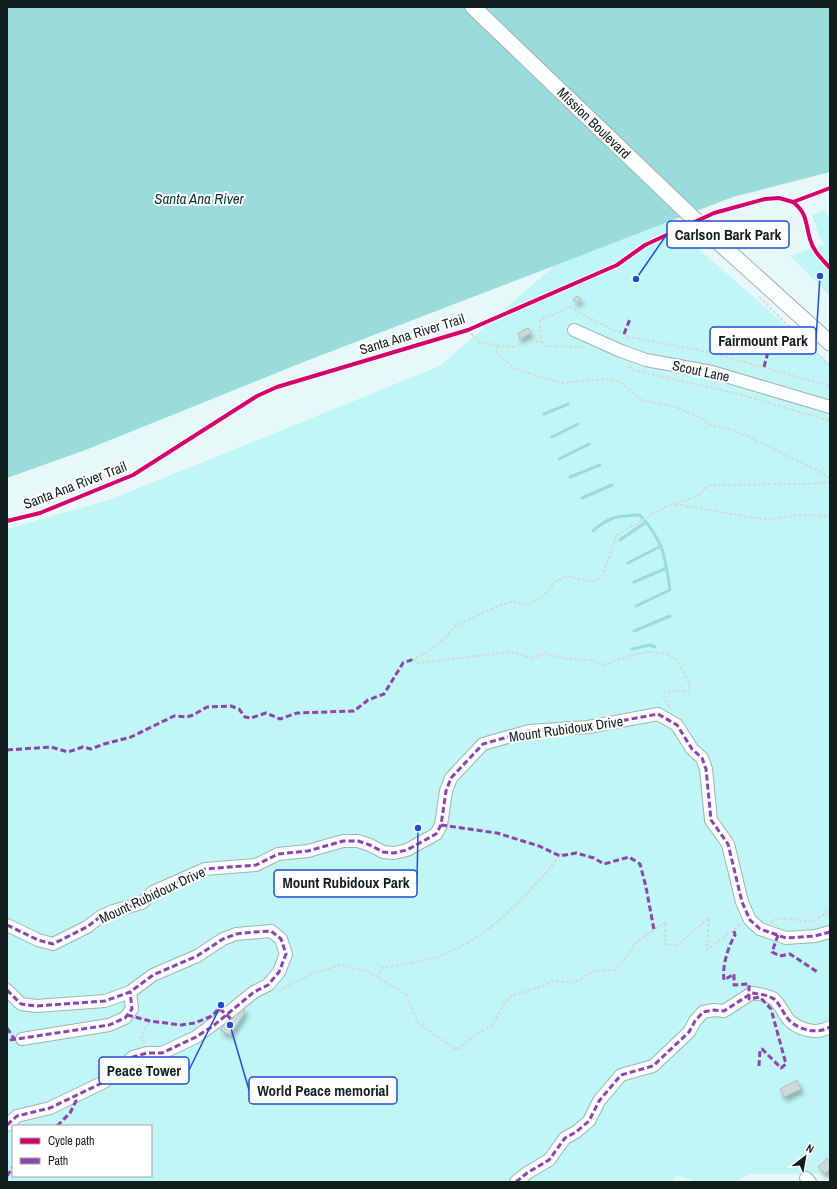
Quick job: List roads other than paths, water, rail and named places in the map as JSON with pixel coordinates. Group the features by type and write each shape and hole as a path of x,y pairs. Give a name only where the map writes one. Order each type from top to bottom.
{"main road":[{"name":"Mission Boulevard","path":"473,7 716,240 830,343"}],"street":[{"name":"Scout Lane","path":"574,330 621,351 646,360 712,372 830,407"},
{"name":"Mount Rubidoux Drive","path":"7,925 38,940 53,944 82,930 113,910 142,903 153,892 205,869 256,865 278,854 308,851 343,841 358,841 383,852 394,853 406,850 436,834 441,825 446,791 451,778 483,744 529,731 588,727 658,714 677,725 692,749 702,758 706,769 711,820 728,844 742,902 752,922 765,931 786,938 815,936 830,932"},
{"path":"7,990 21,1004 36,1006 105,1001 130,992 153,975 197,956 223,939 236,934 272,931 281,939 286,954 279,972 268,986 254,992 196,1037 162,1053 147,1053 133,1057 104,1082 50,1108 17,1116 7,1125"},
{"path":"22,1039 109,1025 125,1018 132,1009 130,992"},
{"path":"516,1182 527,1173 549,1160 565,1138 576,1132 589,1121 599,1101 621,1075 653,1066 689,1032 695,1021 703,1012 724,1011 752,993 774,999 791,1022 801,1027 811,1031 824,1031 830,1027"}],"water":[{"name":"Santa Ana River","path":"830,7 830,172 733,197 306,361 88,449 7,478 7,8"}],"waterway":[{"path":"544,414 568,404"},
{"path":"552,437 578,424"},
{"path":"559,459 589,444"},
{"path":"570,477 600,465"},
{"path":"582,498 612,485"},
{"path":"593,531 609,520 626,516 640,515 654,533 665,558 670,590 636,606"},
{"path":"620,540 646,522"},
{"path":"628,563 661,546"},
{"path":"634,582 667,568"},
{"path":"634,631 670,616"},
{"path":"632,649 650,645 655,647"}],"place":[{"name":"Fairmount Park","path":"820,276"},
{"name":"Carlson Bark Park","path":"636,279"},
{"name":"Mount Rubidoux Park","path":"418,828"},
{"name":"Peace Tower","path":"221,1005"},
{"name":"World Peace memorial","path":"230,1025"}]}
